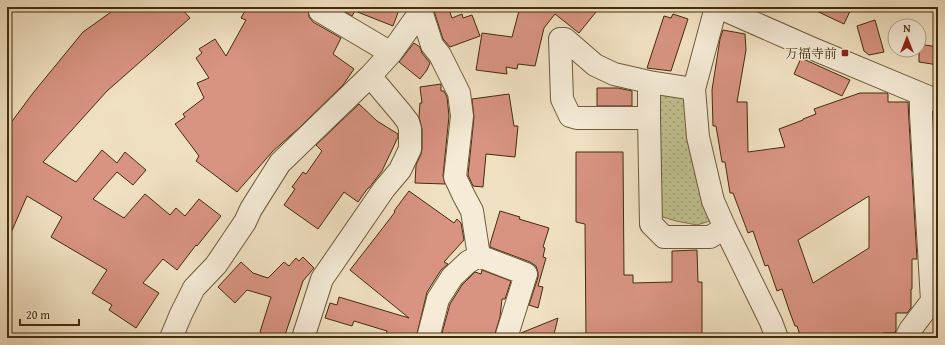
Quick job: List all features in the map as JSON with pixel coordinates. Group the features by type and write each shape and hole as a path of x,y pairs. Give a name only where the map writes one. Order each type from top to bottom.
{"street":[{"path":"320,7 320,11 391,53"},
{"path":"777,338 771,322 713,201 698,137 694,89 717,7 930,98 921,114 935,301 910,330 906,338"},
{"path":"171,338 194,288 216,265 245,222 251,209 280,164 370,76 391,53 422,9"},
{"path":"422,9 432,45 440,55 459,93 462,116 455,177 472,211 479,256"},
{"path":"649,118 577,118 570,116 562,99 560,39 565,39 595,65 614,74 649,82 694,89"},
{"path":"303,338 322,279 384,189 400,170 410,148 410,129 408,122 370,76"},
{"path":"649,82 650,224 664,237 710,237 725,228"},
{"path":"428,338 438,299 452,277 468,262 479,256 526,274 506,338"}],"green space":[{"path":"657,95 695,96 713,220 697,225 676,221 663,217 658,206"}],"building":[{"path":"118,7 180,7 190,18 107,91 43,162 76,182 102,150 117,163 125,152 146,170 133,185 117,172 93,199 124,218 145,194 170,215 176,208 185,216 199,199 221,216 177,270 163,259 143,283 159,293 136,328 109,310 112,305 92,293 107,270 51,237 62,217 27,196 7,242 7,128 33,93 83,32"},
{"path":"247,7 308,7 309,17 313,22 341,38 333,54 354,69 343,85 273,151 237,192 196,161 199,156 175,124 185,117 183,114 204,98 197,83 209,78 196,58 202,53 199,49 215,39 226,56 246,20 241,18"},
{"path":"338,7 400,7 393,26 355,11 352,16"},
{"path":"434,7 448,7 452,18 462,14 463,18 472,15 480,36 450,47 443,39"},
{"path":"520,7 600,7 579,33 555,14 544,28 535,66 518,64 517,69 506,67 507,74 476,70 482,33 512,37"},
{"path":"808,7 852,7 844,24"},
{"path":"673,14 688,19 671,71 647,68 664,16 671,18"},
{"path":"875,20 884,52 869,55 864,51 857,26"},
{"path":"723,30 745,34 746,50 737,102 747,102 748,152 785,147 779,129 816,114 814,109 860,93 887,93 888,102 908,102 917,259 912,259 911,308 907,313 896,313 895,333 883,333 883,338 801,338 797,326 795,326 782,289 777,291 768,265 765,266 753,231 748,233 733,193 730,193 725,162 722,162 716,126 713,126 712,90 720,39","holes":["869,196 869,248 813,283 798,240"]},
{"path":"414,43 420,47 422,53 430,63 420,79 399,62"},
{"path":"927,45 938,47 938,65 919,62 919,58 927,58"},
{"path":"801,58 850,80 842,96 794,74"},
{"path":"441,84 441,91 444,91 447,97 449,116 443,176 445,184 415,183 416,165 422,149 422,129 419,117 420,103 422,103 420,87"},
{"path":"597,88 618,88 632,91 632,106 597,106"},
{"path":"509,94 514,126 518,126 515,157 486,154 483,187 473,186 468,175 474,117 472,99"},
{"path":"359,104 377,121 398,134 398,137 382,171 358,202 344,192 318,229 284,205 295,189 292,187 303,172 306,174 322,151 316,145"},
{"path":"938,119 938,190 934,120"},
{"path":"576,152 623,152 624,275 633,275 633,283 672,282 672,251 697,250 698,282 702,282 702,338 586,338 585,224 576,222"},
{"path":"409,191 454,223 457,219 461,223 464,240 444,262 448,264 441,270 427,292 416,338 385,338 387,331 354,321 352,326 325,318 330,303 337,305 339,297 409,318 350,270 395,212 394,211"},
{"path":"500,211 520,217 519,219 549,228 543,247 545,248 543,257 546,258 538,286 543,287 538,308 529,305 538,277 536,266 530,262 490,247"},
{"path":"303,257 314,268 303,281 284,338 267,338 260,332 271,297 247,290 235,303 218,287 241,262 253,273 268,278 284,262 289,266 296,258 299,261"},
{"path":"482,270 511,281 505,299 502,299 500,317 494,337 475,334 474,338 472,338 442,333 450,304 462,285 475,272 481,274"},
{"path":"558,318 553,338 519,338 521,333"}],"place":[{"name":"万福寺前","path":"845,53"}]}
